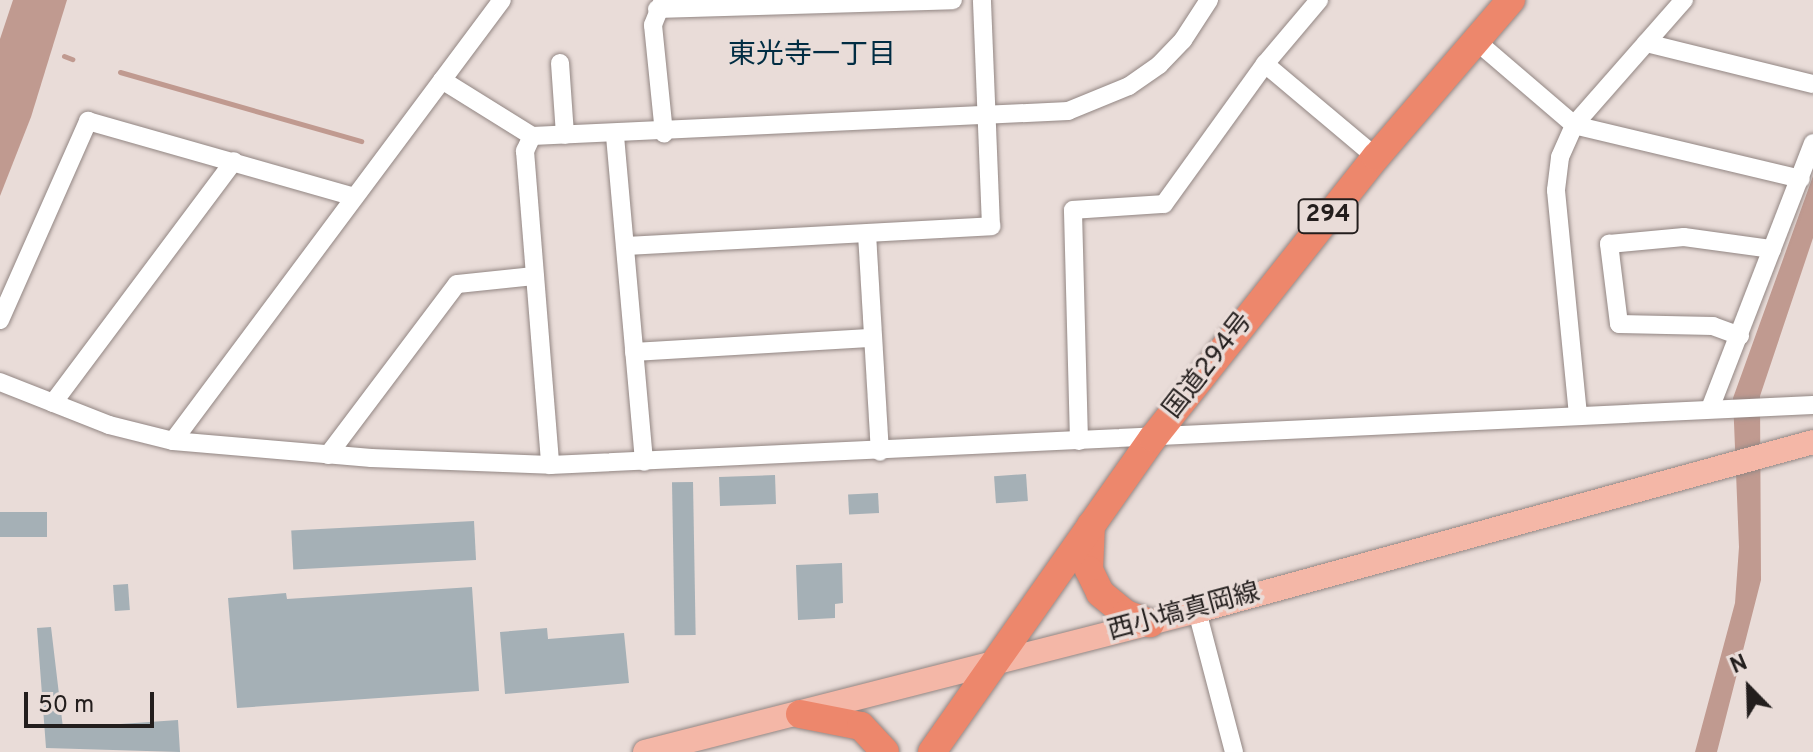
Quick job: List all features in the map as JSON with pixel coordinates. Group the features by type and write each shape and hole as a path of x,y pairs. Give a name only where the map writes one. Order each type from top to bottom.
{"highway":[{"name":"国道294号","path":"932,752 990,663 1153,438 1376,157 1511,0"},
{"path":"1091,524 1089,570 1100,593 1126,614 1150,623"},
{"path":"800,714 861,726 885,752"}],"main road":[{"name":"西小塙真岡線","path":"645,752 1197,611 1813,442"}],"street":[{"path":"173,441 502,0"},
{"path":"664,133 653,25 660,4 953,0"},
{"path":"626,246 991,226 982,0"},
{"path":"442,80 532,136 615,136 1068,111 1129,86 1183,40 1209,0"},
{"path":"1079,441 1073,210 1164,204 1265,64 1319,0"},
{"path":"1578,415 1556,190 1560,157 1574,125 1684,0"},
{"path":"1475,40 1574,125 1801,179"},
{"path":"1646,43 1813,84"},
{"path":"560,63 565,135"},
{"path":"1265,64 1376,157"},
{"path":"0,320 88,121 354,197"},
{"path":"532,136 525,151 550,465"},
{"path":"615,136 644,462"},
{"path":"1711,406 1813,143"},
{"path":"53,403 234,161"},
{"path":"867,234 880,452"},
{"path":"1740,336 1713,326 1619,324 1609,244 1684,237 1772,249"},
{"path":"328,455 457,284 535,276"},
{"path":"634,352 873,338"},
{"path":"0,382 133,433 173,441 328,455 550,465 880,452 1711,406 1813,405"},
{"path":"1197,611 1234,752"}],"shaded area":[{"path":"13,0 67,0 31,117 0,196 0,39"},
{"path":"1813,176 1813,238 1760,396 1761,580 1717,752 1695,752 1735,603 1739,547 1733,398"}],"building":[{"path":"1026,474 1028,501 996,503 994,476"},
{"path":"775,475 776,504 720,506 719,477"},
{"path":"672,482 693,482 696,635 675,635"},
{"path":"878,493 879,513 849,515 848,495"},
{"path":"0,512 47,512 47,537 0,537"},
{"path":"474,521 476,560 293,570 291,531"},
{"path":"842,563 843,603 835,604 835,618 798,620 796,565"},
{"path":"128,584 130,610 115,611 113,585"},
{"path":"472,587 479,691 237,708 228,598 286,593 287,599"},
{"path":"51,627 63,728 178,720 180,752 46,748 37,628"},
{"path":"547,628 548,639 624,633 629,683 505,694 500,632"}],"waterway":[{"path":"64,56 72,59"},
{"path":"120,72 361,141"}],"district":[{"name":"東光寺一丁目","path":"812,56"}]}
